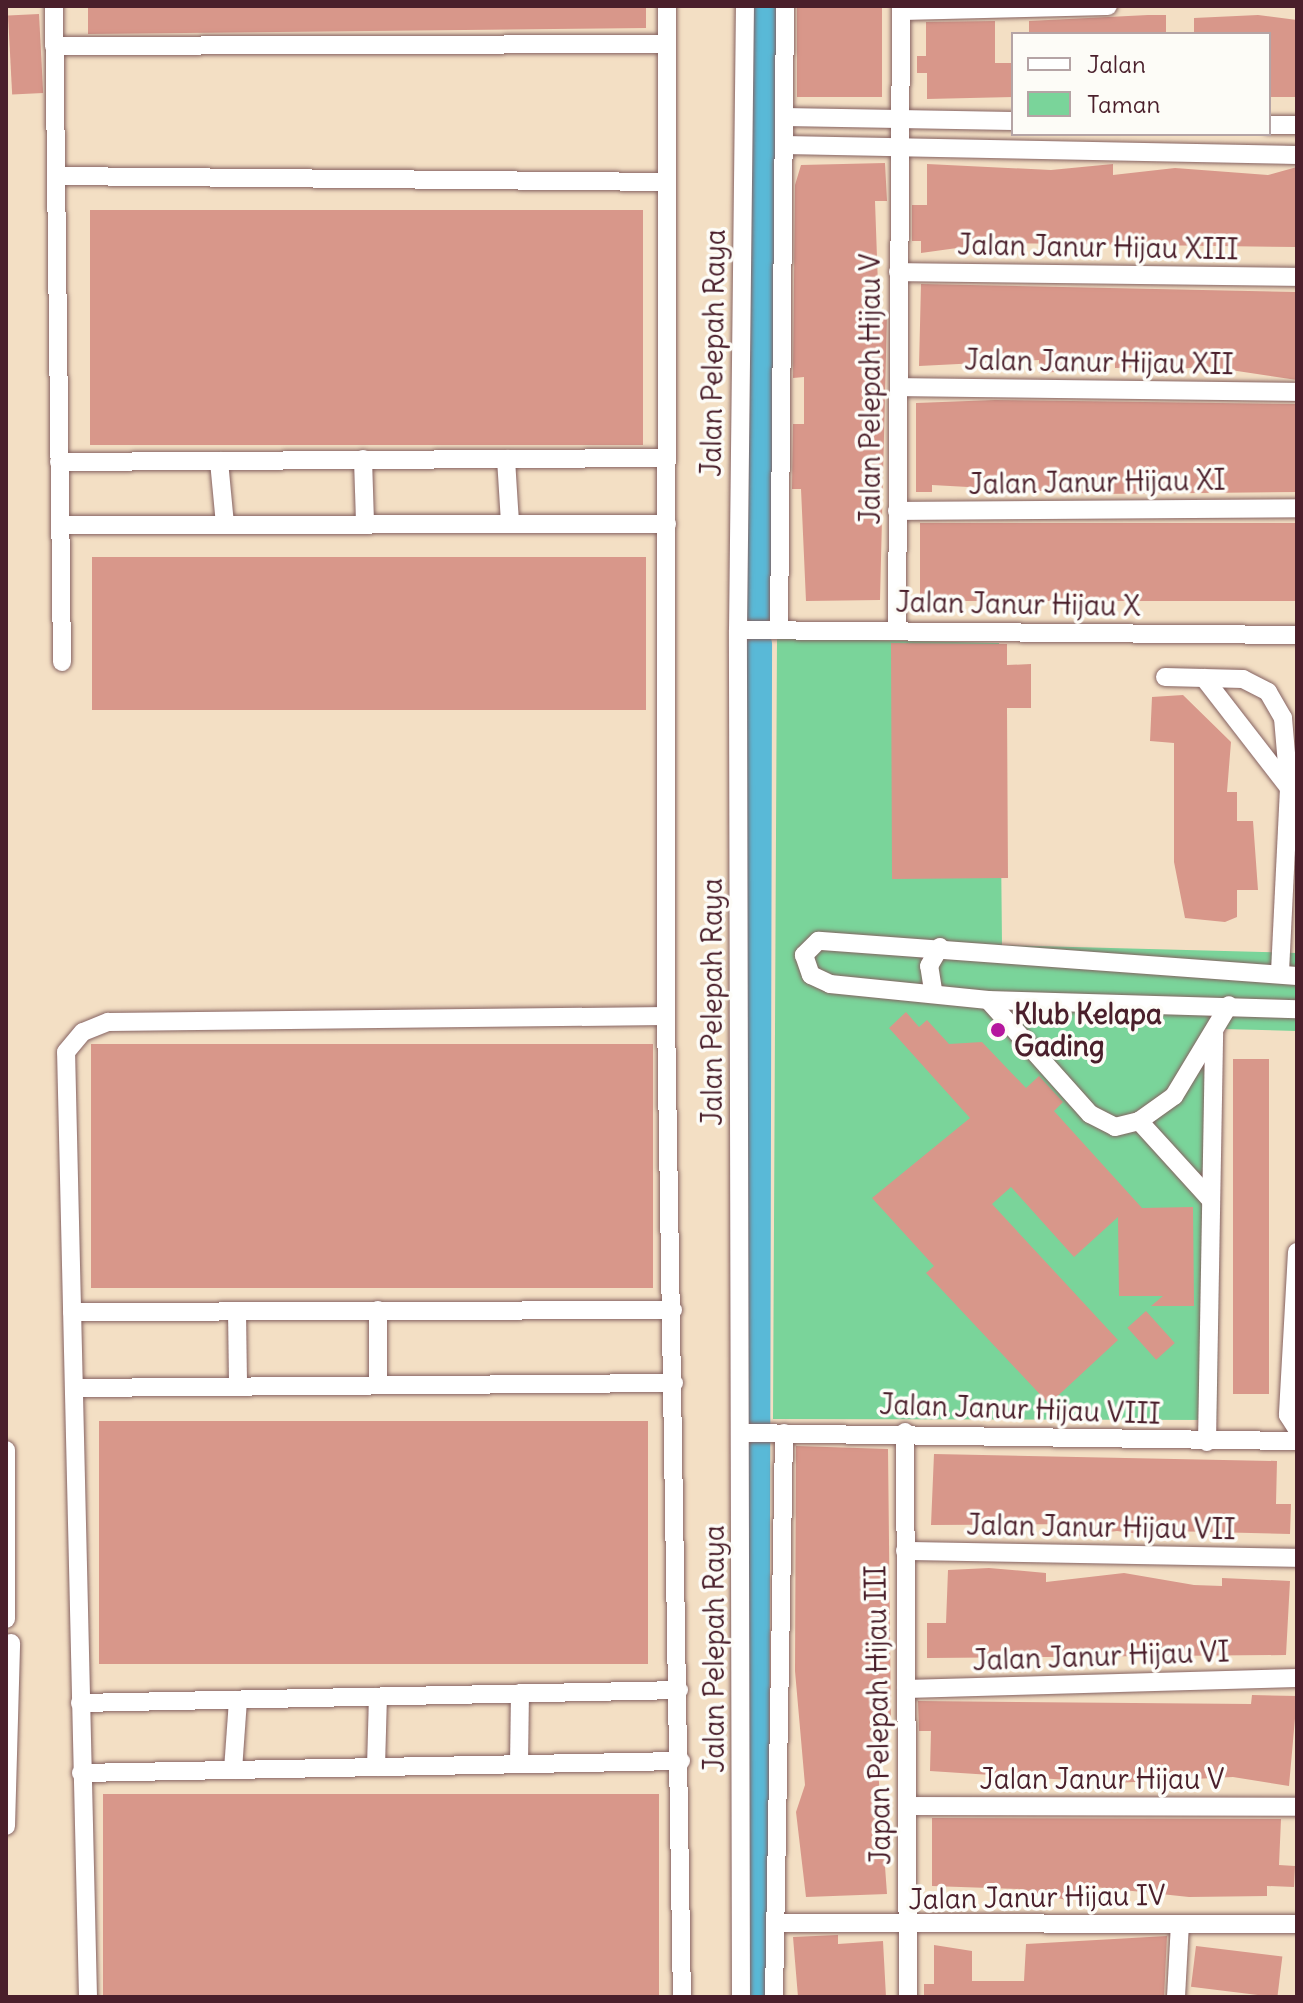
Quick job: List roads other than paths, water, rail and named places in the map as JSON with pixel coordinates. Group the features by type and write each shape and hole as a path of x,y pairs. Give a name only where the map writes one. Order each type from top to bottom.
{"street":[{"path":"54,6 62,662"},
{"path":"667,6 666,1016 681,1761 682,1997"},
{"name":"Jalan Pelepah Raya","path":"741,1997 744,1433 738,630 745,6"},
{"path":"771,630 785,6"},
{"path":"901,9 1108,6"},
{"name":"Jalan Pelepah Hijau V","path":"897,631 901,9"},
{"path":"54,46 667,44"},
{"path":"784,117 1011,121"},
{"path":"1271,125 1297,125"},
{"path":"784,145 1297,155"},
{"path":"56,176 667,182"},
{"name":"Jalan Janur Hijau XIII","path":"898,272 1297,277"},
{"name":"Jalan Janur Hijau XII","path":"900,387 1297,392"},
{"path":"59,462 667,458"},
{"path":"363,459 365,521"},
{"path":"506,459 510,523"},
{"path":"219,461 225,525"},
{"name":"Jalan Janur Hijau XI","path":"897,511 1297,508"},
{"path":"60,525 365,521 667,524"},
{"name":"Jalan Janur Hijau X","path":"738,630 1297,635"},
{"path":"1165,677 1243,679 1268,692 1289,738 1288,975 940,947 818,941 804,955 811,975 830,984 933,990 988,1000 1297,1009"},
{"path":"1204,678 1289,788"},
{"path":"933,990 929,966 940,947"},
{"path":"988,1000 1090,1114 1115,1127 1139,1121 1174,1096 1229,1005"},
{"path":"88,1997 66,1052 83,1032 108,1022 666,1016"},
{"path":"1207,1442 1214,1033"},
{"path":"1139,1121 1210,1199"},
{"path":"1294,1426 1297,1252"},
{"path":"378,1310 378,1385"},
{"path":"72,1312 673,1310"},
{"path":"237,1311 238,1387"},
{"path":"74,1388 674,1383"},
{"name":"Jalan Janur Hijau VIII","path":"744,1433 905,1432 1207,1442 1297,1441"},
{"name":"Japan Pelepah Hijau III","path":"905,1432 908,1997"},
{"path":"774,1997 777,1923 778,1434"},
{"path":"6,1450 6,1619"},
{"name":"Jalan Janur Hijau VII","path":"905,1551 1297,1558"},
{"path":"6,1826 11,1643"},
{"name":"Jalan Janur Hijau VI","path":"906,1689 1297,1678"},
{"path":"80,1703 679,1690"},
{"path":"519,1764 520,1693"},
{"path":"376,1767 378,1697"},
{"path":"233,1770 238,1700"},
{"path":"81,1773 681,1761"},
{"name":"Jalan Janur Hijau V","path":"908,1806 1297,1807"},
{"name":"Jalan Janur Hijau IV","path":"777,1923 908,1927 1297,1924"},
{"path":"1176,1997 1180,1924"}],"waterway":[{"path":"757,616 762,6"},
{"path":"754,1997 757,644"}],"place":[{"name":"Klub Kelapa Gading","path":"998,1030"}]}
